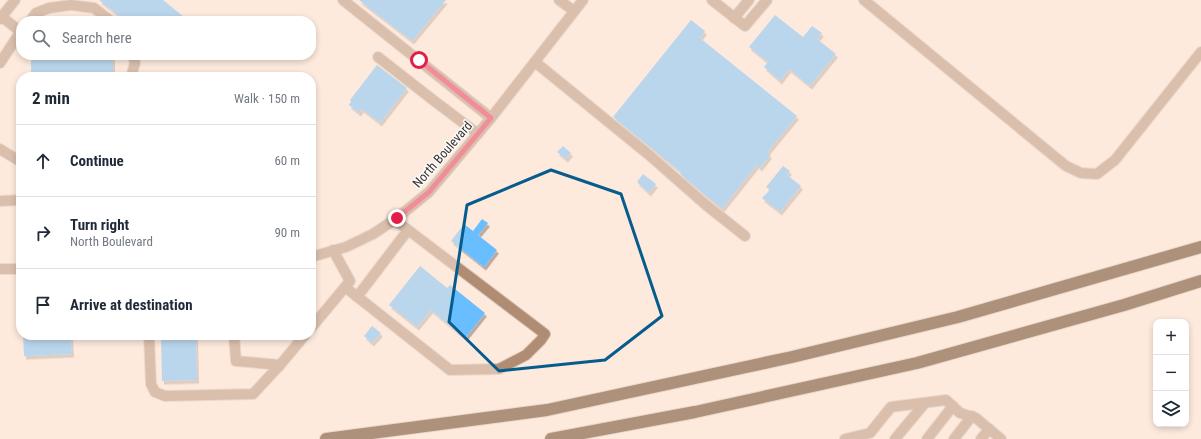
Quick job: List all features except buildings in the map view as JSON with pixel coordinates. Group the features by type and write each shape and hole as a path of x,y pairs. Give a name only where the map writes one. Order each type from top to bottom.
{"highway":[{"path":"326,439 547,410 792,357 958,317 1201,247"},
{"path":"551,439 695,412 917,363 1124,305 1201,281"}],"street":[{"path":"15,0 1,18 16,28"},
{"path":"343,0 491,118"},
{"path":"559,0 574,11"},
{"name":"North Boulevard","path":"316,255 346,247 373,234 395,220 429,192 491,118 583,0"},
{"path":"734,18 749,0"},
{"path":"715,1 745,26 767,0"},
{"path":"864,0 1066,166 1081,173 1097,174 1115,160 1201,52"},
{"path":"34,16 36,13 49,8 71,5 94,8 104,16"},
{"path":"0,63 16,39"},
{"path":"378,57 478,134"},
{"path":"132,72 134,60"},
{"path":"535,62 648,154 706,205 745,236"},
{"path":"0,149 16,159"},
{"path":"0,201 16,200"},
{"path":"345,287 450,370 499,369 526,355 541,340 545,334 395,220"},
{"path":"357,297 408,230"},
{"path":"316,322 350,281 333,250"},
{"path":"0,269 16,269"},
{"path":"150,340 151,384 155,392 165,396 253,394 301,340"},
{"path":"234,340 236,361 280,365"},
{"path":"845,439 868,436 891,407 946,400 960,412 976,418 1001,439"},
{"path":"895,439 925,403"},
{"path":"927,439 953,406"},
{"path":"954,439 972,416"},
{"path":"981,439 989,429"}],"highlighted area":[{"path":"551,170 621,194 662,316 605,360 499,371 449,322 467,205"}],"route":[{"path":"397,218 429,192 491,118 419,60"}]}
